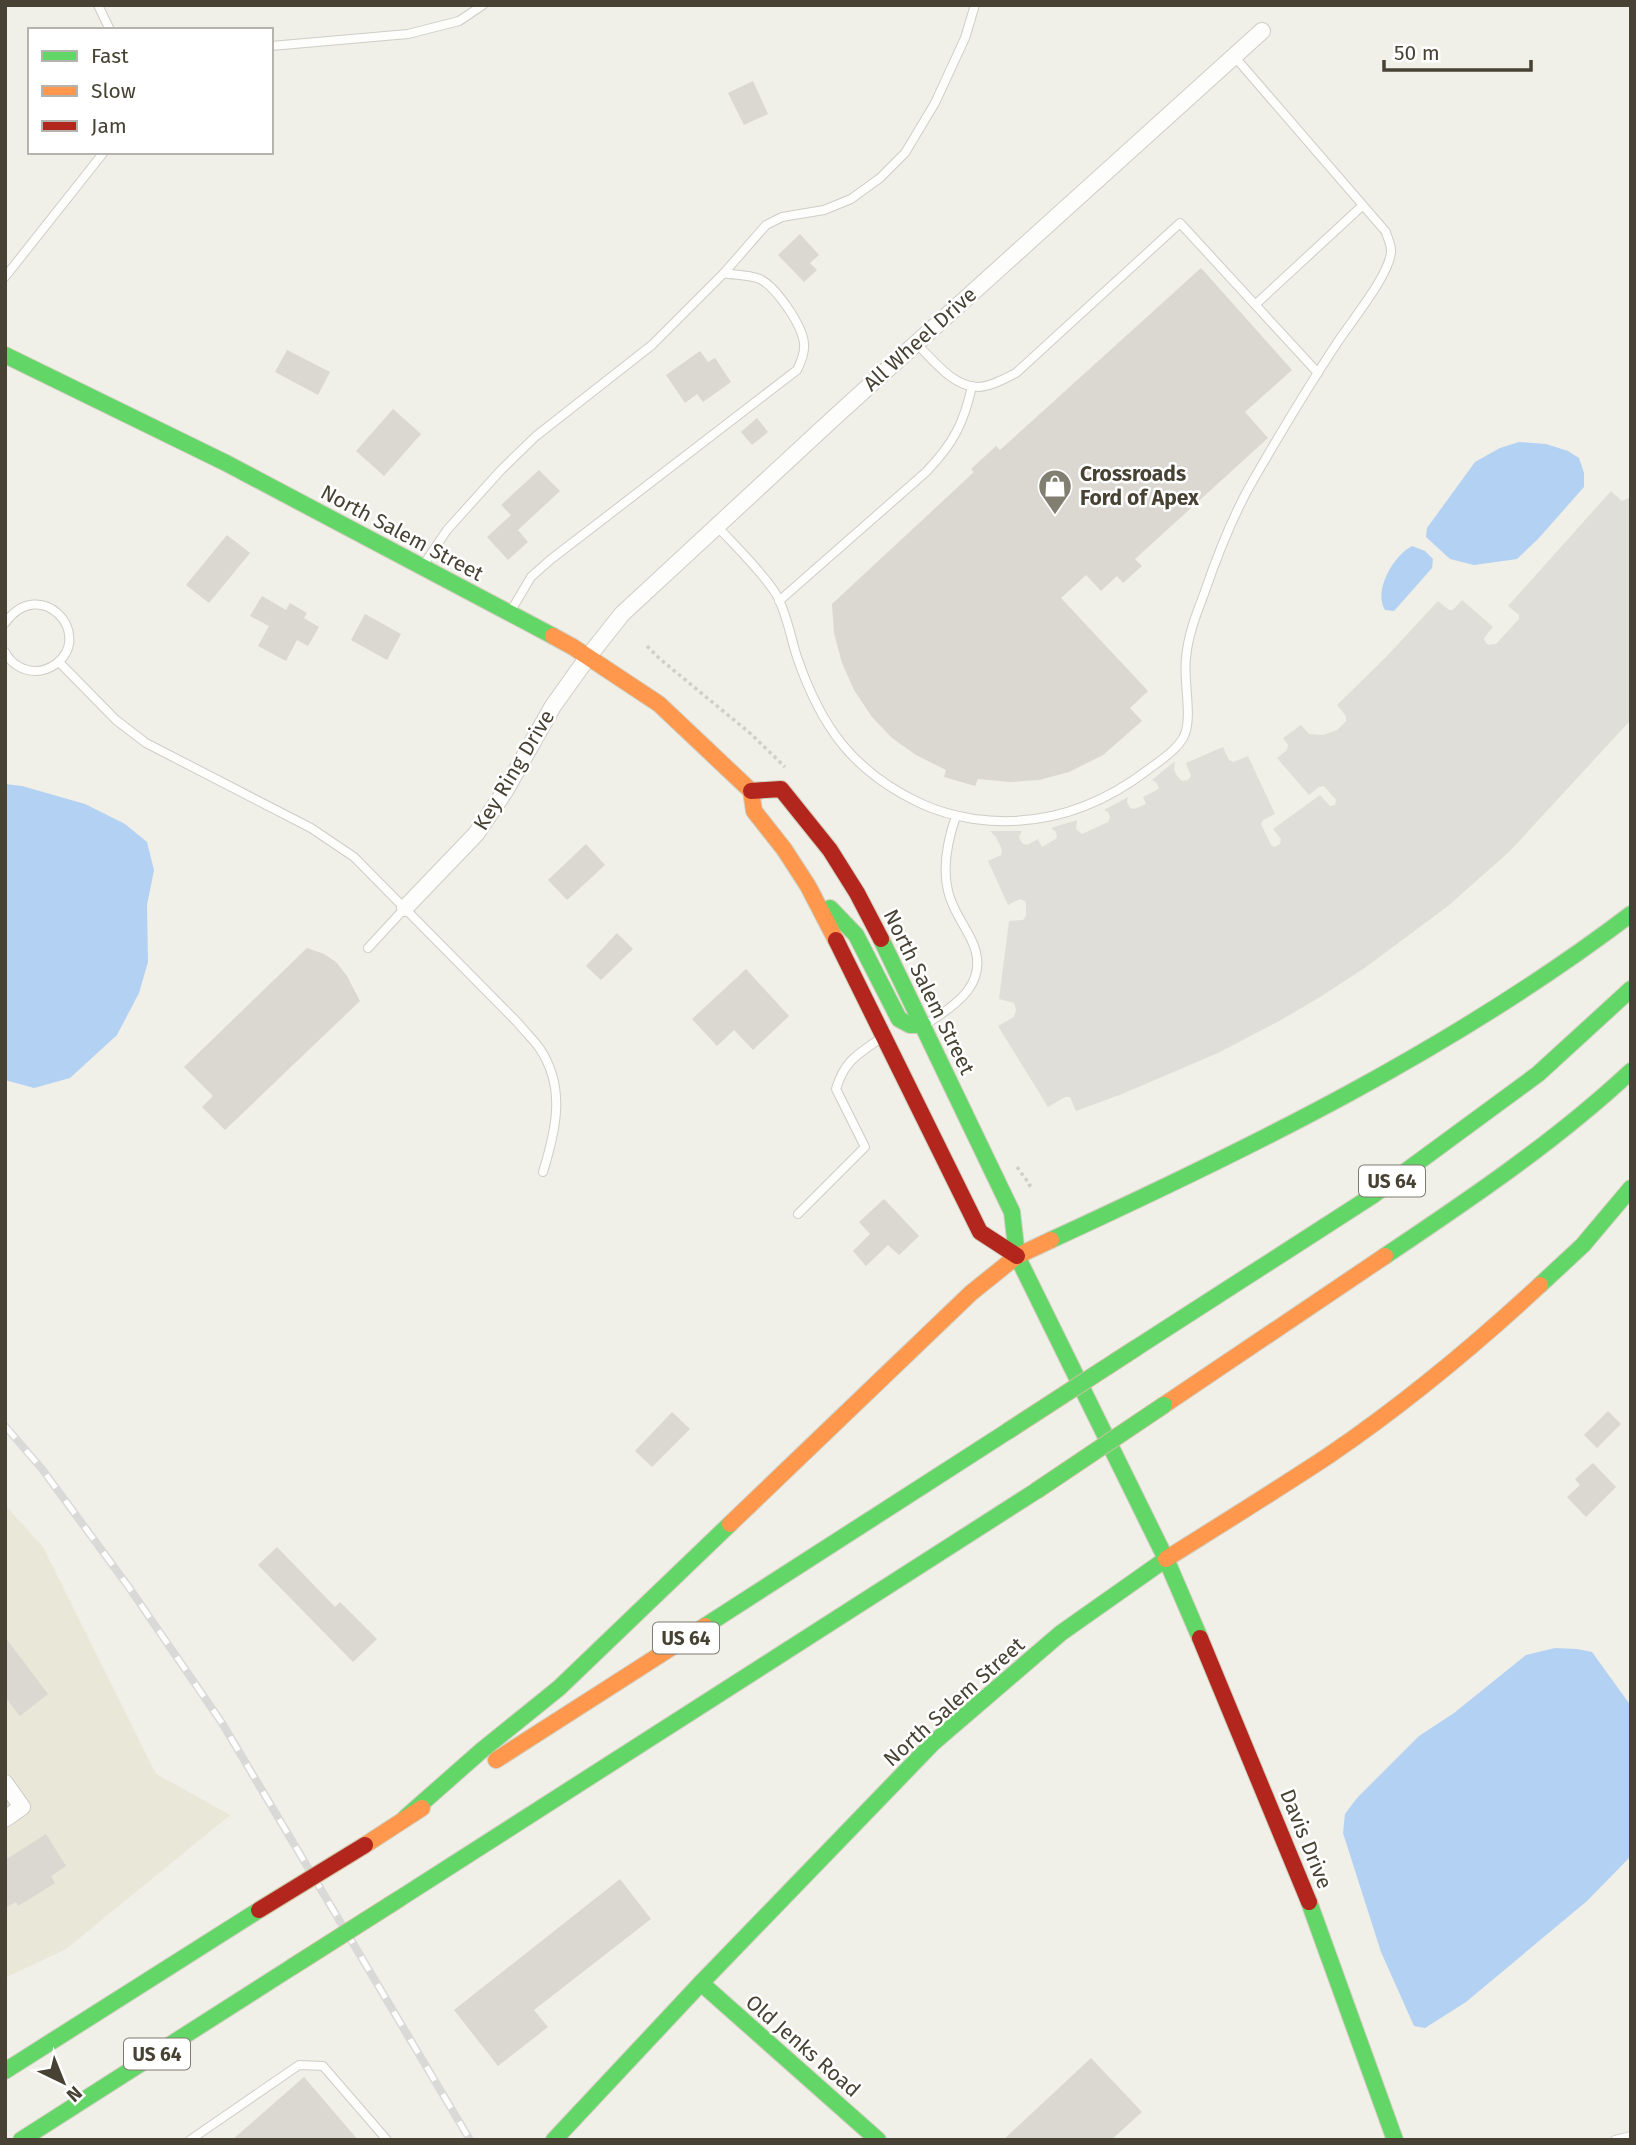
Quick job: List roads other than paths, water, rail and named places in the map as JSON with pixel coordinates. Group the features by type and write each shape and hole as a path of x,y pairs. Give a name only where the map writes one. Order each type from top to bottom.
{"main road":[{"name":"North Salem Street","path":"5,355 226,463 510,613 588,657 659,704 751,791 754,811 784,849 808,886 980,1232 1017,1256"},
{"name":"North Salem Street","path":"554,2140 933,1743 1061,1633 1166,1559 1017,1256 1012,1212 857,893 812,826 781,789 751,791"},
{"path":"808,886 856,935 899,1019 913,1027 923,1025"},
{"path":"405,1818 481,1751 559,1688 971,1293 1017,1256 1205,1169 1363,1087 1473,1023 1593,943 1631,914"},
{"name":"US 64","path":"5,2071 365,1845 1371,1196 1538,1074 1631,989"},
{"name":"US 64","path":"21,2140 1036,1491 1448,1214 1591,1108 1631,1071"},
{"path":"1166,1559 1329,1455 1420,1389 1497,1325 1583,1245 1631,1188"},
{"name":"Davis Drive","path":"1166,1559 1230,1707 1321,1932 1395,2140"},
{"name":"Old Jenks Road","path":"701,1983 878,2140"}],"street":[{"name":"All Wheel Drive","path":"588,657 622,614 716,525 1262,31"},
{"name":"Key Ring Drive","path":"405,908 476,834 511,782 553,706 588,657"},
{"path":"5,1783 22,1807 5,1819"}],"lane":[{"path":"98,5 109,28"},
{"path":"273,46 408,34 459,21 483,5"},
{"path":"422,567 447,530 501,470 536,436 652,345 724,273 766,225 782,217 824,210 851,199 880,178 905,153 935,103 965,38 975,5"},
{"path":"716,525 763,578 779,601 805,681 817,710 833,734 849,753 875,776 922,804 956,816 1007,823 1054,816 1080,809 1112,794 1138,778 1179,743 1188,723 1184,684 1189,636 1229,525 1247,490 1318,373 1372,292 1384,271 1391,250 1386,232 1234,56"},
{"path":"5,277 102,154"},
{"path":"1255,304 1362,206"},
{"path":"916,343 952,377 977,387 996,383 1016,373 1180,223 1318,373"},
{"path":"510,613 531,577 550,559 797,370 804,344 799,328 786,306 770,286 758,278 724,273"},
{"path":"779,601 943,454 956,435 966,412 972,386"},
{"path":"5,623 11,614 20,608 41,604 60,614 69,632 65,653 59,662 50,668 26,670 16,665 5,652"},
{"path":"59,662 134,735 331,840 354,857 540,1048 553,1075 557,1121 543,1172"},
{"path":"923,1025 953,1007 965,996 976,973 976,950 954,909 947,883 947,856 956,816"},
{"path":"368,948 405,908"},
{"path":"798,1214 865,1147 836,1089 842,1070 857,1054 883,1036"},
{"path":"190,2140 299,2065 323,2066 387,2140"},
{"path":"1615,2140 1631,2136"}],"water":[{"path":"1519,442 1546,444 1568,451 1579,458 1584,473 1584,487 1517,559 1474,565 1450,559 1426,537 1427,528 1475,462 1500,448"},
{"path":"1412,546 1425,551 1433,559 1432,568 1394,611 1385,610 1381,593 1383,584 1398,558"},
{"path":"5,784 22,786 85,804 125,824 147,842 154,870 147,905 148,962 139,993 117,1035 70,1078 34,1088 5,1080"},
{"path":"1555,1648 1592,1652 1631,1706 1631,1856 1587,1901 1466,2002 1425,2028 1414,2026 1381,1952 1343,1833 1345,1814 1357,1798 1419,1736 1454,1713 1526,1655"}],"railway":[{"path":"5,1426 42,1469 128,1586 222,1723 470,2140"}],"place":[{"name":"Crossroads Ford of Apex","path":"1055,516"}]}
